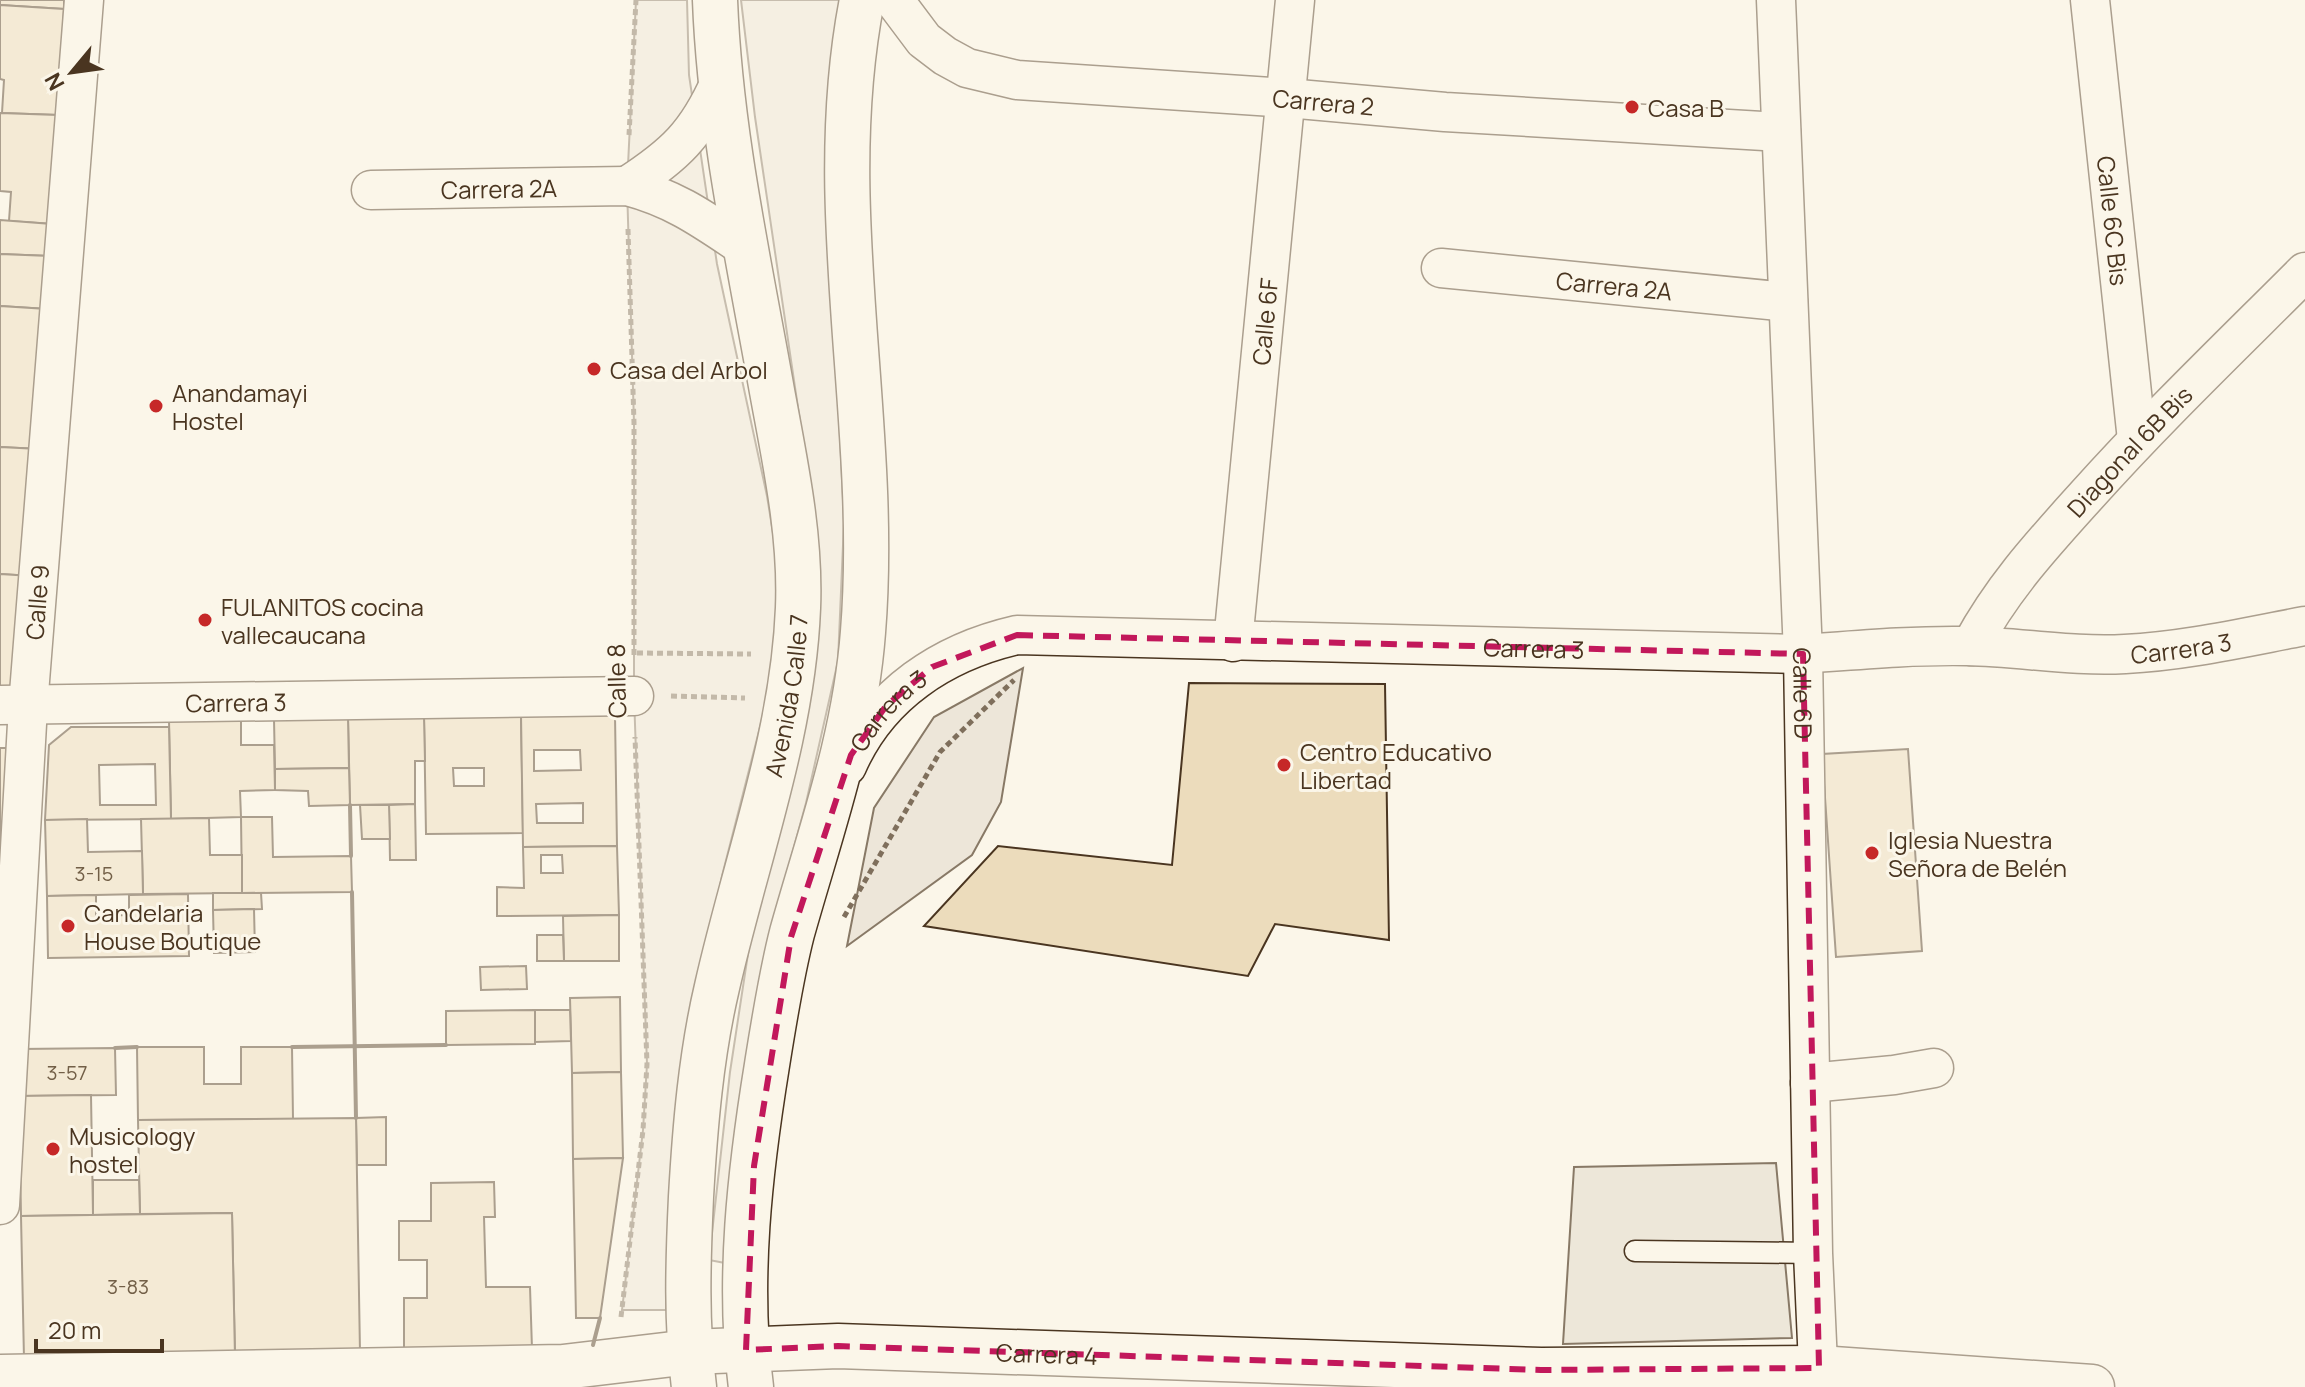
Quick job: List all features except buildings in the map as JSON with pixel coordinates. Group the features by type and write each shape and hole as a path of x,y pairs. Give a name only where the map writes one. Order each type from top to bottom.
{"street":[{"name":"Calle 9","path":"0,1205 14,705 84,0"},
{"name":"Avenida Calle 7","path":"692,1370 687,1274 694,1141 702,1069 716,991 779,746 788,700 798,610 796,542 789,489 732,173 720,82 715,0"},
{"path":"748,1369 747,1245 766,1072 791,937 835,794 857,682 866,591 865,495 847,154 850,86 862,0"},
{"name":"Carrera 2","path":"894,0 924,40 967,68 1017,80 1445,112 1781,132"},
{"name":"Calle 6F","path":"1233,642 1295,0"},
{"name":"Calle 6D","path":"1776,0 1803,654 1813,1253 1819,1377"},
{"name":"Calle 6C Bis","path":"2090,0 2137,440"},
{"path":"627,186 657,166 688,138 705,115 720,82"},
{"name":"Carrera 2A","path":"371,190 627,186 659,194 681,205 746,248"},
{"name":"Carrera 2A","path":"1441,268 1788,302"},
{"name":"Diagonal 6B Bis","path":"1971,646 2017,572 2137,440 2305,272"},
{"name":"Carrera 3","path":"835,794 851,755 867,730 908,685 958,653 1017,635 1803,654 1916,646 2124,654 2179,648 2305,626"},
{"name":"Carrera 3","path":"14,705 634,696"},
{"path":"1810,1083 1934,1068"},
{"name":"Carrera 4","path":"0,1377 563,1367 623,1360 692,1370 748,1369 838,1346 1541,1378 1819,1377 2092,1387"}],"lane":[{"path":"1635,1251 1813,1253"}],"path":[{"name":"Calle 8","path":"623,1360 621,1324 643,1130 647,1064 634,696 634,423 627,186 636,0"},
{"path":"839,926 940,752 998,693 1068,636"},
{"path":"634,653 753,655"},
{"path":"634,696 759,699"}],"highlighted area":[{"path":"1017,635 1803,654 1819,1368 1541,1370 838,1346 746,1350 754,1166 791,937 851,755 886,706 932,667"}],"shaded area":[{"path":"636,0 687,0 689,75 717,264 767,496 779,570 772,680 722,876 692,1025 670,1184 666,1310 622,1310 643,1130 647,1064 634,696 634,423 627,186"},
{"path":"741,0 843,0 826,141 844,522 838,661 806,803 773,924 725,1263 709,1260 730,1072 808,560 800,421"},
{"path":"1023,668 1001,802 972,855 847,946 874,808 934,717"},
{"path":"1776,1163 1792,1338 1563,1344 1574,1167"}],"wall":[{"path":"350,805 351,856"},
{"path":"352,892 356,1118"},
{"path":"292,1047 446,1045"},
{"path":"115,1048 137,1047"},
{"path":"593,1345 600,1318"}],"place":[{"name":"Casa B","path":"1632,107"},
{"name":"Casa del Arbol","path":"594,369"},
{"name":"Anandamayi Hostel","path":"156,406"},
{"name":"FULANITOS cocina vallecaucana","path":"205,620"},
{"name":"Centro Educativo Libertad","path":"1284,765"},
{"name":"Iglesia Nuestra Señora de Belén","path":"1872,853"},
{"name":"Candelaria House Boutique","path":"68,926"},
{"name":"Musicology hostel","path":"53,1149"}]}
